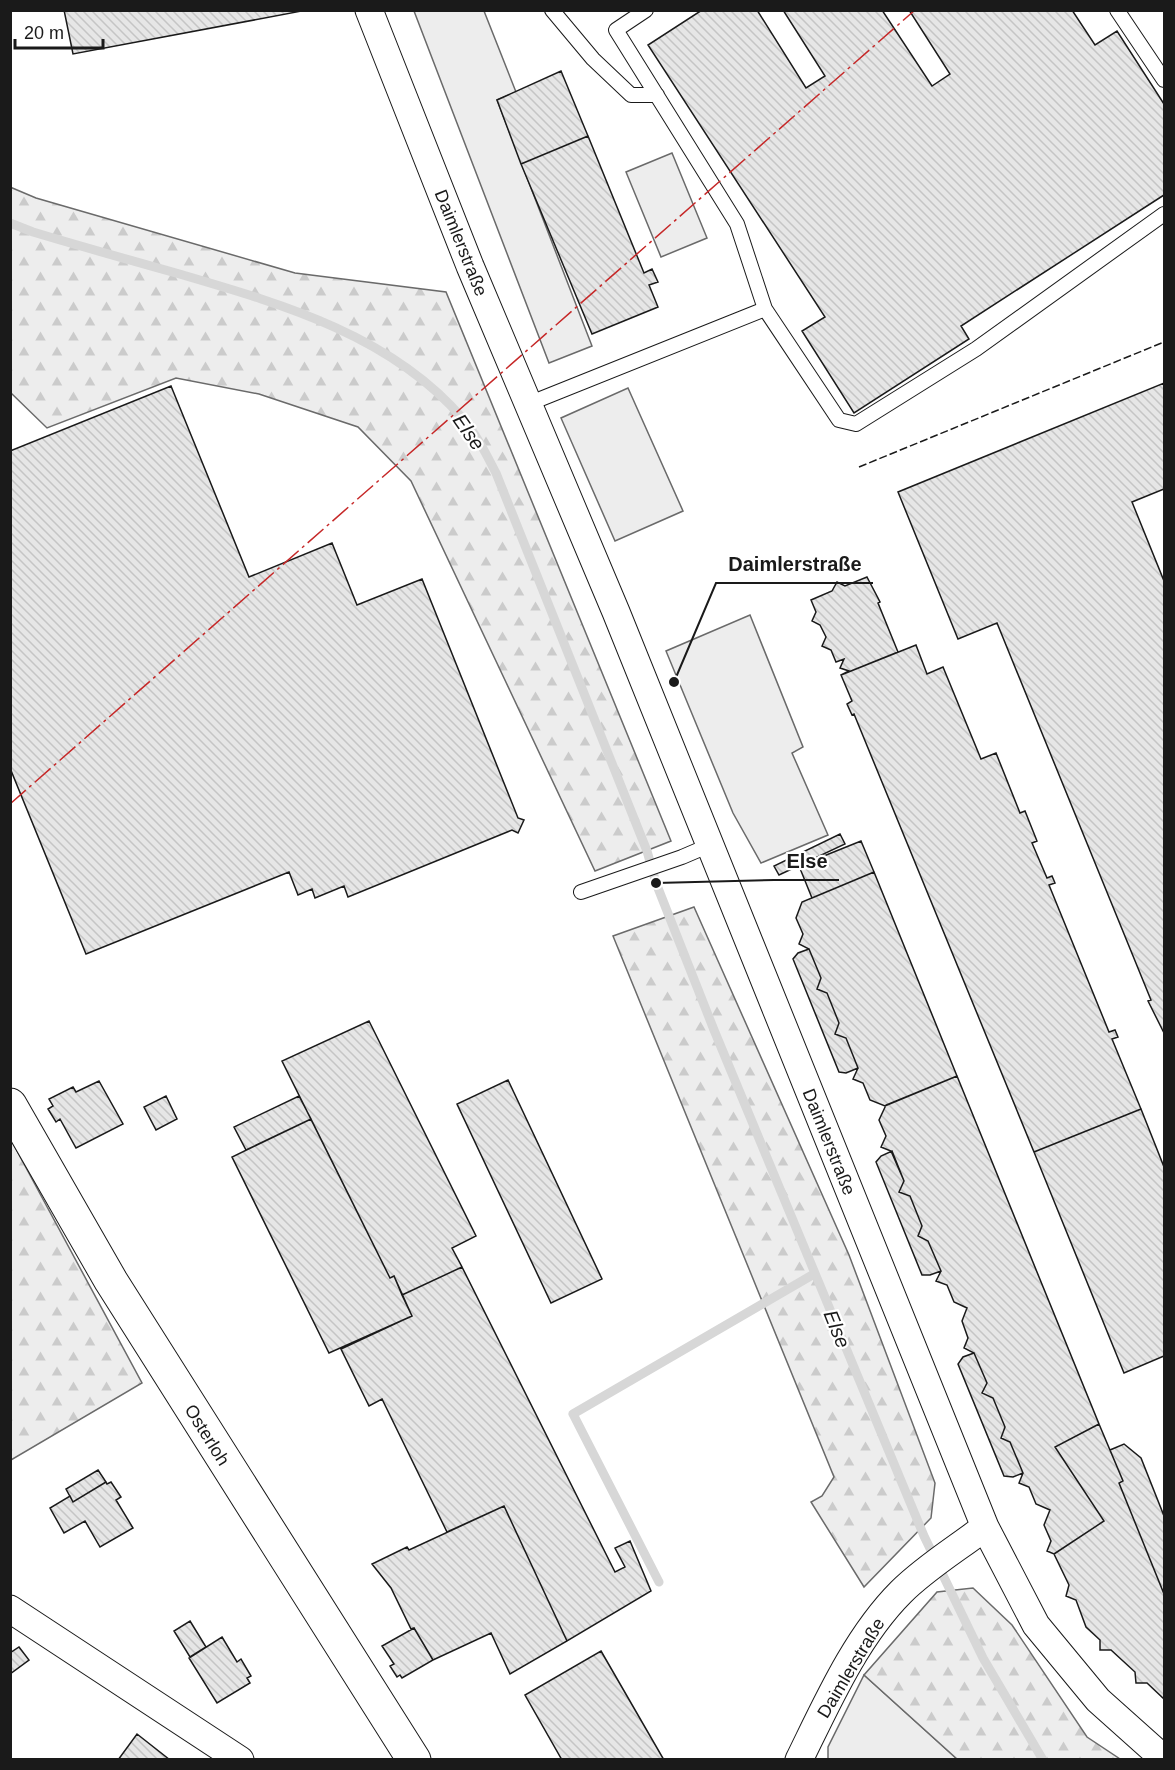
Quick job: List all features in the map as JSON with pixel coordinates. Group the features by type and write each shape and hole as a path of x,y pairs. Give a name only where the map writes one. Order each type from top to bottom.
{"main road":[{"name":"Osterloh","path":"10,1105 111,1281 414,1760"}],"street":[{"name":"Daimlerstraße","path":"369,10 710,845 975,1535 902,1591 858,1649 799,1760"},
{"path":"975,1535 1036,1625 1098,1700 1164,1759"},
{"path":"10,1609 240,1760"}],"lane":[{"path":"552,10 593,59 631,95 657,95"},
{"path":"646,10 616,30 737,224 765,309 839,420 856,424 976,349 1164,214"},
{"path":"1117,10 1164,80"},
{"path":"528,404 765,309"},
{"path":"581,892 710,845"}],"shaded area":[{"path":"414,11 484,11 516,92 497,100 592,346 549,363"},
{"path":"672,153 707,238 661,257 626,172"},
{"path":"628,388 683,511 615,541 561,418"},
{"path":"750,615 803,747 792,753 828,835 761,863 733,813 666,651"},
{"path":"864,1675 957,1759 828,1760 828,1747"}],"green space":[{"path":"10,187 36,198 295,273 446,292 671,841 595,871 411,481 358,427 259,394 176,378 47,428 11,393"},
{"path":"694,907 849,1255 935,1483 931,1518 864,1587 811,1502 822,1496 834,1477 613,936"},
{"path":"10,1138 142,1383 11,1460 10,1460"},
{"path":"973,1588 1012,1625 1087,1737 1120,1759 957,1759 864,1675 937,1592"}],"building":[{"path":"64,10 302,10 302,11 73,54"},
{"path":"702,10 757,10 806,88 825,76 783,10 882,10 932,86 950,74 909,10 1072,10 1095,45 1117,31 1164,104 1164,195 961,326 969,339 854,413 802,331 825,317 648,45"},
{"path":"561,71 588,136 521,164 497,100"},
{"path":"588,136 644,273 652,269 658,282 649,285 658,307 592,334 521,164"},
{"path":"1164,383 1164,489 1132,502 1164,581 1164,1033 1148,1001 1151,1000 997,623 958,639 898,492"},
{"path":"171,386 249,577 332,543 357,605 422,579 518,818 524,820 518,833 512,830 348,897 344,886 315,898 312,889 298,895 289,872 86,954 10,768 10,451"},
{"path":"867,577 880,602 878,603 898,652 841,675 849,671 840,668 844,659 836,662 831,650 822,646 826,637 820,625 812,621 816,612 811,600 832,591 837,582 845,586"},
{"path":"916,645 927,674 943,667 981,759 996,753 1020,813 1025,811 1037,841 1032,843 1047,878 1052,876 1055,883 1049,885 1109,1032 1115,1030 1118,1037 1112,1039 1141,1109 1034,1152 854,714 852,715 847,704 852,701 841,675"},
{"path":"840,834 845,844 779,875 774,866"},
{"path":"861,841 874,872 812,898 799,866"},
{"path":"874,872 957,1076 885,1106 870,1100 863,1083 853,1079 858,1068 846,1038 835,1034 839,1023 827,993 817,989 821,978 809,949 799,944 803,934 796,918 802,902"},
{"path":"809,949 821,978 817,989 827,993 839,1023 835,1034 846,1038 858,1068 846,1073 839,1072 793,959 798,953"},
{"path":"369,1021 476,1236 452,1248 462,1267 402,1295 394,1276 390,1278 282,1061"},
{"path":"957,1076 1099,1424 1055,1447 1104,1521 1054,1554 1047,1551 1051,1541 1044,1525 1050,1510 1036,1504 1029,1487 1019,1483 1023,1473 1010,1442 1001,1438 1005,1427 993,1398 982,1393 987,1383 974,1353 964,1348 968,1338 962,1321 967,1308 954,1302 947,1285 936,1281 941,1271 928,1241 918,1236 922,1226 910,1196 899,1192 904,1181 891,1151 881,1147 886,1136 879,1120 886,1105"},
{"path":"508,1080 602,1279 551,1303 457,1104"},
{"path":"99,1081 123,1124 76,1148 60,1119 56,1122 48,1109 53,1106 49,1099 73,1087 76,1092"},
{"path":"166,1096 177,1119 156,1130 144,1107"},
{"path":"299,1096 311,1119 246,1150 234,1127"},
{"path":"1141,1109 1164,1167 1164,1356 1124,1373 1034,1152"},
{"path":"311,1119 390,1278 394,1276 412,1316 329,1353 232,1157"},
{"path":"892,1151 904,1181 899,1192 910,1196 922,1226 918,1236 928,1241 941,1271 930,1275 922,1275 876,1162 881,1156"},
{"path":"462,1267 615,1572 625,1567 615,1548 630,1541 651,1591 567,1641 504,1506 447,1532 382,1399 369,1406 341,1349 412,1316 402,1295"},
{"path":"974,1353 987,1383 982,1393 993,1398 1005,1427 1001,1438 1010,1442 1023,1473 1013,1477 1004,1476 958,1364 963,1357"},
{"path":"1099,1424 1123,1481 1119,1483 1164,1594 1164,1699 1147,1683 1136,1683 1135,1672 1111,1650 1100,1650 1100,1640 1086,1627 1076,1600 1066,1596 1069,1585 1054,1554 1104,1521 1055,1447"},
{"path":"1124,1444 1141,1458 1164,1516 1164,1594 1119,1483 1123,1481 1110,1450"},
{"path":"98,1470 106,1482 73,1502 66,1489"},
{"path":"106,1482 107,1484 111,1482 121,1497 116,1500 133,1528 100,1547 85,1521 64,1533 50,1508 70,1496 73,1502"},
{"path":"504,1506 567,1641 510,1674 491,1633 433,1660 414,1628 411,1629 391,1588 372,1564 407,1547 409,1550"},
{"path":"190,1621 206,1647 190,1657 174,1631"},
{"path":"414,1628 433,1660 402,1678 400,1675 397,1677 390,1666 394,1664 382,1646"},
{"path":"222,1637 237,1662 241,1659 251,1676 247,1678 250,1683 217,1703 189,1658"},
{"path":"19,1647 29,1660 10,1674 10,1653"},
{"path":"601,1651 664,1760 562,1760 525,1695"},
{"path":"137,1734 170,1760 118,1760"}],"waterway":[{"name":"Else","path":"10,223 33,232 259,298 334,327 404,366 435,390 473,432 496,473 647,851 656,883 714,1030 924,1536 983,1658 1043,1760"},
{"path":"659,1582 573,1414 814,1274"}],"fence":[{"path":"859,467 1164,342"}],"power":[{"path":"10,804 915,10"}],"place":[{"name":"Daimlerstraße","path":"674,682"},
{"name":"Else","path":"656,883"}]}
